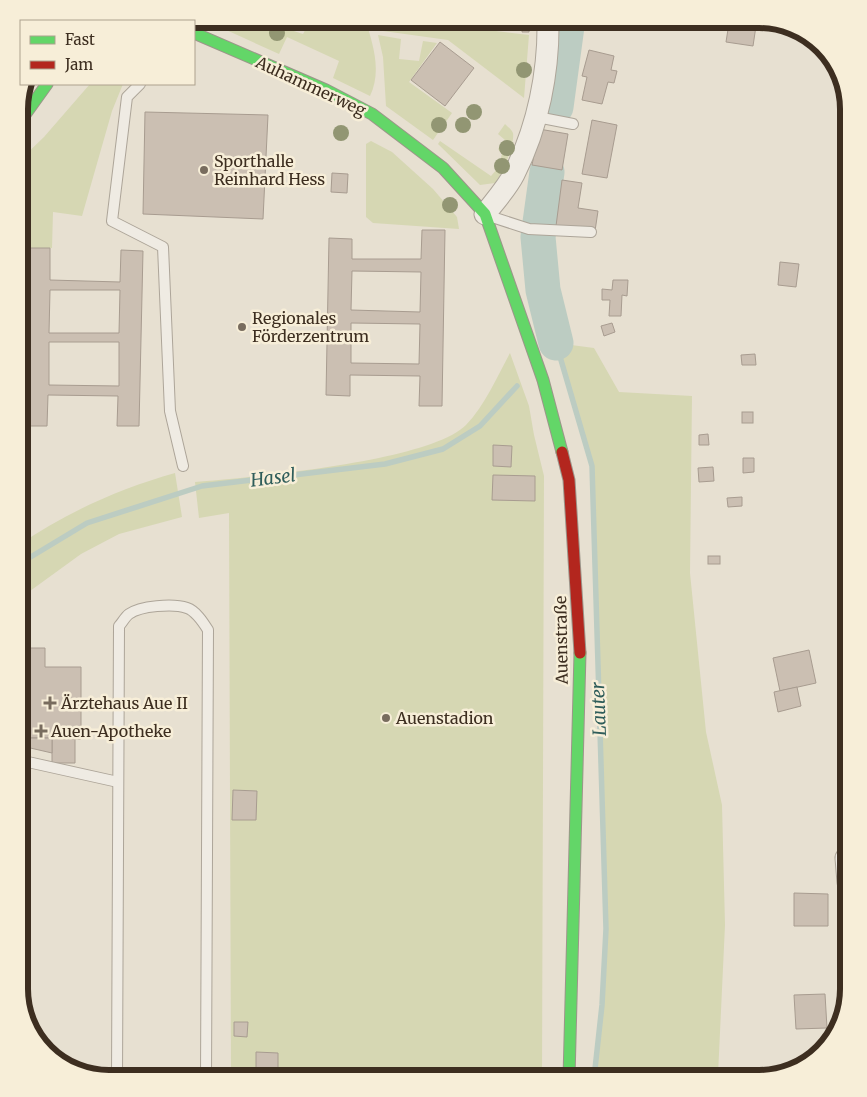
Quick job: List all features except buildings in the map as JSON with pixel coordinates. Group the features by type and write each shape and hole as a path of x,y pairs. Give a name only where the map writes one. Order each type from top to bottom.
{"street":[{"path":"485,214 513,176 537,117 548,28"},
{"name":"Auhammerweg","path":"195,33 326,90 372,114 444,168 485,214"},
{"path":"28,111 47,85"},
{"name":"Auenstraße","path":"485,214 543,380 569,480 580,642 569,1070"}],"lane":[{"path":"139,85 127,96 112,221 163,247 170,411 183,466"},
{"path":"537,117 573,124"},
{"path":"485,214 528,229 591,232"},
{"path":"117,1070 118,626 128,614 143,608 165,606 187,608 200,617 208,630 206,1070"},
{"path":"28,762 118,782"}],"green space":[{"path":"222,28 285,28 303,34 306,28 367,28 376,67 374,87 370,96 333,78 339,61 287,37 279,54"},
{"path":"376,28 473,28 529,35 524,98 448,40 376,30"},
{"path":"378,35 401,39 399,59 419,61 423,41 437,43 409,82 452,113 433,140 386,106 383,57"},
{"path":"89,85 123,85 112,111 82,216 53,212 52,248 28,248 28,152 44,137"},
{"path":"505,124 513,133 512,144 504,167 495,183 480,185 438,144 440,141 491,176 498,168 502,154 498,149 505,140 498,134"},
{"path":"371,141 392,152 433,189 457,217 459,229 373,223 366,217 366,144"},
{"path":"556,343 594,348 619,392 692,396 690,573 706,732 722,805 725,925 718,1070 595,1070 602,1005 606,929 592,466"},
{"name":"Auenstadion","path":"510,353 529,406 544,476 542,1070 231,1070 229,513 199,518 195,482 338,466 416,449 446,438 466,425 490,391"},
{"path":"175,473 182,517 119,534 81,554 28,592 28,539 74,512 114,494"}],"waterway":[{"name":"Hasel","path":"556,107 567,28"},
{"name":"Hasel","path":"547,172 538,237 543,290 556,343"},
{"name":"Lauter","path":"556,343 592,466 606,929 602,1005 595,1070"},
{"name":"Hasel","path":"28,559 87,523 202,486 385,464 443,449 480,426 517,386"}],"traffic: fast":[{"path":"195,33 326,90 372,114 443,168 485,214 543,380 562,452"},
{"path":"28,110 46,85"},
{"path":"569,1070 580,653"}],"traffic: jam":[{"path":"562,452 569,480 580,653"}],"place":[{"name":"Sporthalle Reinhard Hess","path":"204,170"},
{"name":"Regionales Förderzentrum","path":"242,327"},
{"name":"Ärztehaus Aue II","path":"50,703"},
{"name":"Auenstadion","path":"386,718"},
{"name":"Auen-Apotheke","path":"41,731"}]}
